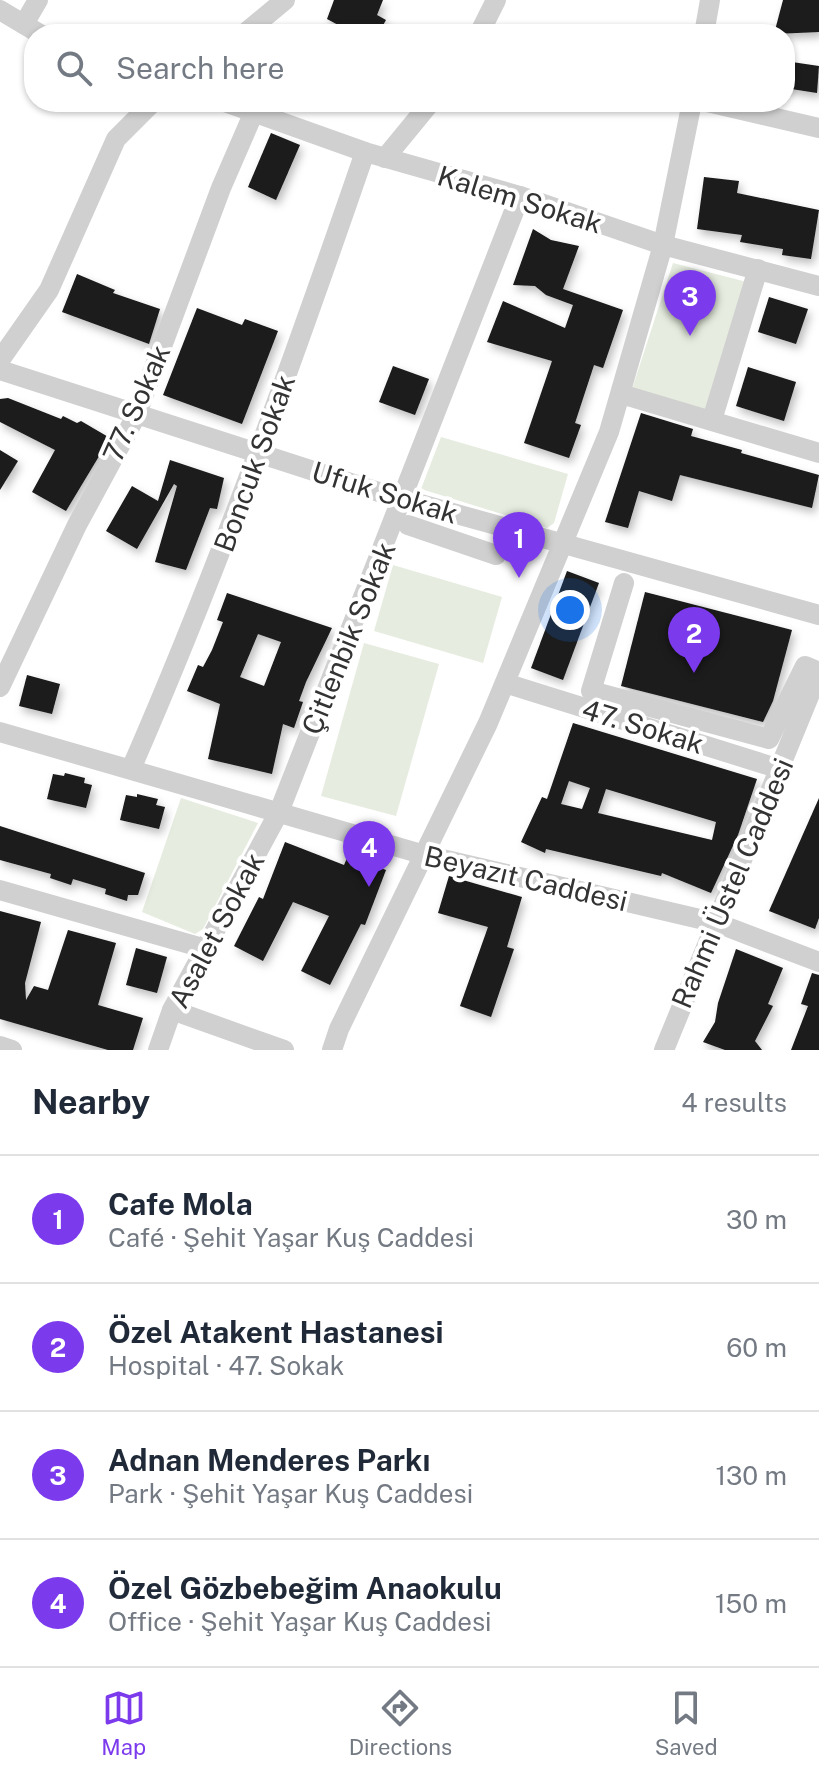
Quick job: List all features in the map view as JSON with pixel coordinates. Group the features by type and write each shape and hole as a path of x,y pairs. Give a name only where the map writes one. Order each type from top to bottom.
{"street":[{"path":"33,24 38,0"},
{"path":"256,24 285,0"},
{"path":"484,24 496,0"},
{"path":"706,24 710,0"},
{"path":"0,10 24,24"},
{"path":"0,360 49,290 116,139 142,112"},
{"name":"Kalem Sokak","path":"254,112 365,152 520,196 663,245 819,286"},
{"name":"77. Sokak","path":"0,687 77,525 136,416 221,188 254,112"},
{"path":"385,158 423,112"},
{"path":"332,1050 339,1029 505,683 563,545 621,394 663,245 690,112"},
{"path":"750,112 819,128"},
{"name":"Boncuk Sokak","path":"131,769 185,645 260,454 365,152"},
{"name":"Çitlenbik Sokak","path":"279,812 520,196"},
{"path":"712,420 758,269"},
{"name":"Ufuk Sokak","path":"0,370 136,416 404,499 819,615"},
{"path":"621,394 819,453"},
{"path":"408,525 487,552 489,523"},
{"path":"624,583 591,691 769,739 805,666 819,672"},
{"name":"Rahmi Üstel Caddesi","path":"664,1050 819,672"},
{"name":"47. Sokak","path":"505,683 780,769"},
{"name":"Beyazıt Caddesi","path":"0,732 425,855 717,923 819,962"},
{"name":"Asalet Sokak","path":"158,1050 172,1010 203,948 279,812"},
{"path":"0,890 203,948"},
{"path":"172,1010 284,1050"},
{"path":"0,1046 12,1050"}],"shaded area":[{"path":"673,263 747,282 709,412 632,389"},
{"path":"441,437 568,474 554,523 547,528 421,489"},
{"path":"393,565 502,597 483,663 374,631"},
{"path":"364,643 439,664 396,816 321,796"},
{"path":"181,798 258,823 203,929 195,934 142,912"}],"building":[{"path":"334,0 383,0 377,15 386,20 384,24 336,24 327,19"},
{"path":"783,0 819,0 819,32 795,33 795,24 777,24"},
{"path":"795,62 819,66 817,93 795,90"},
{"path":"271,133 300,145 276,200 248,187"},
{"path":"704,177 739,181 737,193 819,210 811,259 782,255 783,249 740,242 742,235 697,229"},
{"path":"533,229 551,240 579,246 563,289 623,310 603,368 594,365 575,423 581,425 569,458 524,443 552,361 487,342 503,301 565,328 573,305 546,295 535,286 513,285"},
{"path":"77,274 115,290 113,293 160,309 149,344 62,312"},
{"path":"769,297 808,309 796,344 758,332"},
{"path":"197,308 242,325 245,319 278,331 242,424 163,395"},
{"path":"393,366 429,379 415,415 379,402"},
{"path":"748,367 796,382 784,421 736,406"},
{"path":"8,398 61,419 63,416 77,423 81,421 110,438 66,511 32,492 55,450 0,422 0,399"},
{"path":"641,413 693,429 691,436 819,475 812,508 680,475 672,501 639,491 628,528 605,522"},
{"path":"0,450 18,461 0,490"},
{"path":"170,460 224,478 217,509 210,508 186,570 155,562 177,486 174,484 137,549 106,531 132,486 158,501"},
{"path":"567,571 599,583 563,680 531,668"},
{"path":"645,592 792,630 773,701 763,722 621,686"},
{"path":"227,593 332,628 306,682 294,728 283,724 272,774 208,759 220,704 187,691 198,665 203,667 212,650 223,622 217,620","holes":["258,634 281,642 264,686 240,677"]},
{"path":"27,675 60,684 52,714 19,706"},
{"path":"573,723 757,779 738,835 711,893 662,873 661,876 546,849 545,853 521,842 542,797 547,799","holes":["569,781 590,788 582,809 561,804","606,789 716,822 712,840 598,813"]},
{"path":"65,773 85,778 84,783 92,785 86,808 47,799 53,774 64,776"},
{"path":"137,794 158,799 156,805 165,807 159,829 120,820 126,795 137,797"},
{"path":"819,798 819,918 815,929 769,911"},
{"path":"0,826 145,873 138,895 128,895 127,901 105,894 106,889 73,879 71,885 50,878 51,874 0,860"},
{"path":"285,842 344,865 348,856 386,870 365,925 361,924 330,985 301,971 329,916 293,902 263,961 234,946 259,897 263,899"},
{"path":"449,876 522,897 507,947 514,949 491,1017 460,1006 488,927 438,913"},
{"path":"0,911 41,922 25,983 26,1000 34,986 48,990 68,930 116,943 98,1005 143,1018 133,1050 108,1050 0,1019"},
{"path":"136,948 167,957 157,993 126,985"},
{"path":"736,949 783,968 768,1004 773,1006 755,1041 762,1050 725,1050 703,1042 715,1022"},
{"path":"812,973 819,975 819,1050 791,1050 808,1006 801,1004"}],"place":[{"name":"Adnan Menderes Parkı","path":"690,336"},
{"name":"Cafe Mola","path":"519,578"},
{"name":"Özel Atakent Hastanesi","path":"694,673"},
{"name":"Özel Gözbebeğim Anaokulu","path":"369,887"}]}
